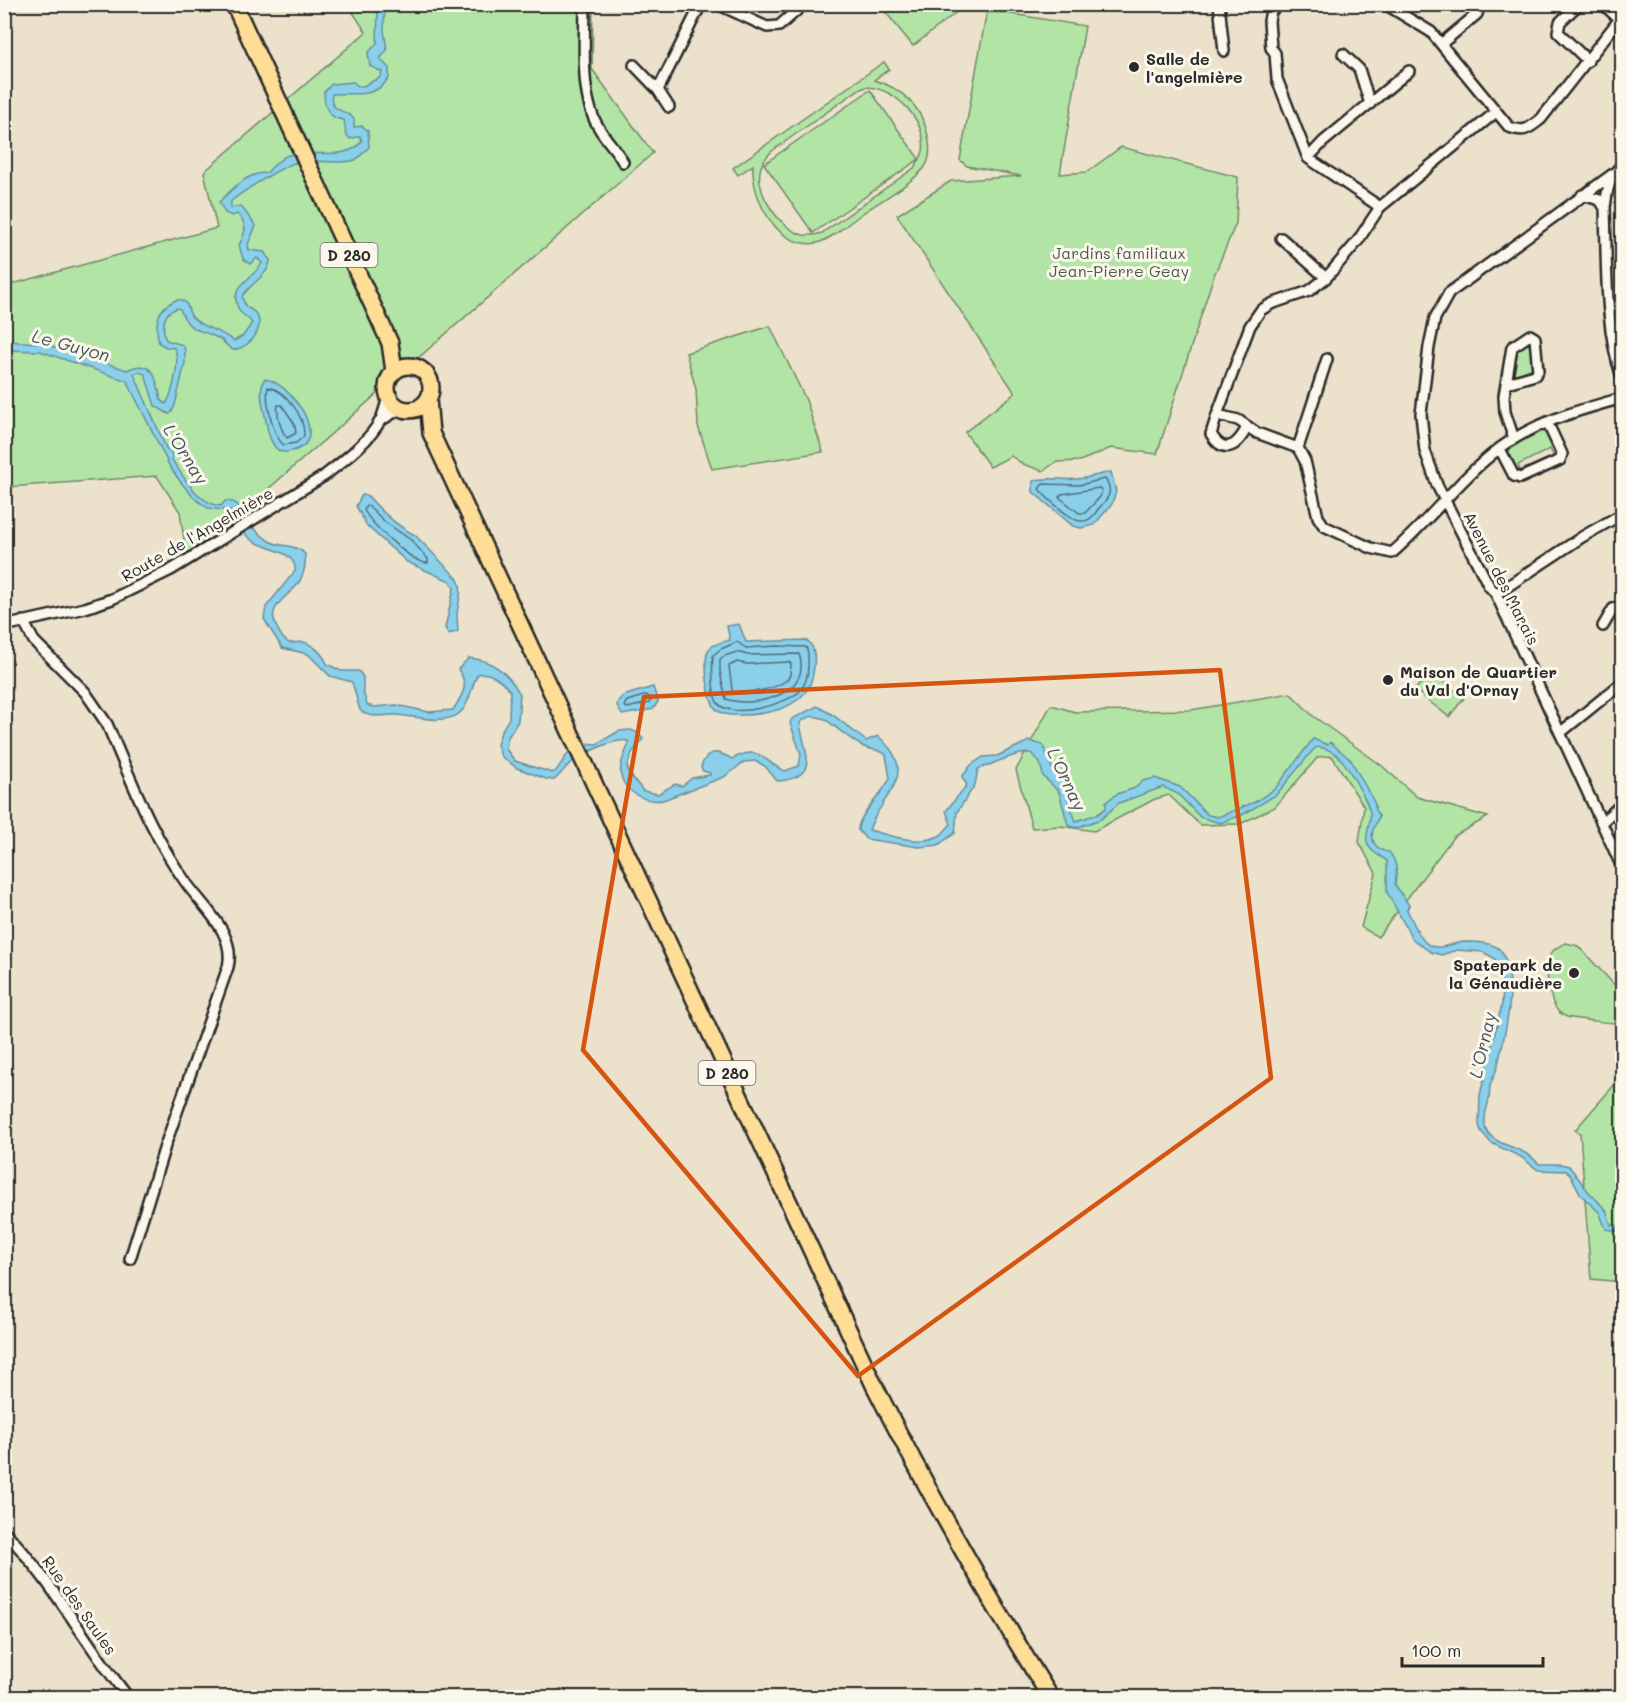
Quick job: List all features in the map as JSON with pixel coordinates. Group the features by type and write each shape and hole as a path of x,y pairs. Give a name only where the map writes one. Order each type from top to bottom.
{"main road":[{"name":"D 280","path":"234,4 307,167 390,343 394,371"},
{"name":"D 280","path":"390,343 411,366"},
{"path":"411,366 420,369 429,379 431,386 428,399 420,407 405,410 393,404 388,397 387,383 394,371 411,366"},
{"name":"D 280","path":"428,399 431,433 873,1385 941,1513 1051,1698"},
{"name":"D 280","path":"405,410 431,433"}],"street":[{"path":"585,4 588,98 598,128 615,148 623,162"},
{"path":"658,90 701,4"},
{"path":"717,4 767,27 779,26 804,4"},
{"path":"1219,4 1224,51"},
{"path":"1280,4 1271,11 1269,21 1271,48 1275,53 1277,78 1308,158 1380,207"},
{"path":"1385,4 1431,32 1509,127 1520,131 1528,129 1541,119 1621,18 1604,4"},
{"path":"1441,44 1478,14 1480,4"},
{"path":"1579,4 1560,22 1558,32 1588,61"},
{"path":"1343,54 1359,69 1370,104"},
{"path":"633,65 658,90 669,107"},
{"path":"1308,158 1323,142 1409,71"},
{"path":"1247,427 1237,443 1231,446 1223,447 1211,434 1250,326 1262,310 1271,304 1309,291 1326,278 1357,242 1380,207 1496,112"},
{"name":"Avenue des Marais","path":"1623,165 1449,293 1435,318 1421,414 1425,451 1437,485 1489,586 1496,594 1623,867"},
{"path":"1613,174 1607,189 1605,208 1611,318 1623,377"},
{"path":"1582,195 1600,200 1605,208"},
{"path":"1281,238 1326,278"},
{"path":"1611,318 1623,316"},
{"path":"1507,383 1535,375 1538,371 1535,338 1530,335 1512,347 1504,396 1505,412 1514,439"},
{"path":"1298,448 1327,359"},
{"name":"Route de l'Angelmière","path":"4,626 86,608 112,599 171,570 341,463 370,435 380,421 388,397"},
{"path":"1217,416 1238,420 1257,433 1298,448 1305,461 1318,517 1324,526 1371,548 1392,553 1445,498 1500,448 1547,422 1571,412 1623,398"},
{"name":"Route de l'Angelmière","path":"380,421 405,410"},
{"path":"1500,448 1514,476 1520,478 1560,460 1562,454 1547,422"},
{"path":"1496,594 1582,537 1623,514"},
{"path":"1603,626 1613,609 1623,605"},
{"path":"23,621 34,641 96,706 107,724 161,843 186,882 219,925 230,948 228,967 175,1116 130,1259"},
{"path":"1560,733 1623,683"},
{"path":"1602,822 1623,804"},
{"name":"Rue des Saules","path":"4,1531 28,1556 129,1698"}],"highlighted area":[{"path":"1220,670 1271,1078 858,1376 583,1050 644,697"}],"green space":[{"path":"891,4 966,5 913,46 884,10"},
{"path":"348,5 593,5 592,69 653,153 187,560 180,512 157,476 8,487 5,504 5,286 217,228 204,172 366,32"},
{"name":"Jardins familiaux Jean-Pierre Geay","path":"987,10 1085,26 1060,174 1087,172 1121,147 1238,177 1236,223 1213,278 1157,454 1111,448 1080,461 1056,462 1043,471 1023,464 1011,456 990,467 965,432 1015,393 897,215 951,181 1021,176 967,166 960,160"},
{"path":"884,62 889,69 874,80 893,88 909,100 921,116 928,136 929,156 920,173 835,234 817,243 803,243 779,230 769,219 762,206 757,192 753,165 738,175 733,168","holes":["866,87 877,89 898,100 915,118 923,140 922,155 914,168 822,233 803,235 794,231 777,217 765,197 760,177 764,161 772,151 858,90"]},
{"path":"870,90 919,159 813,233 764,164"},
{"path":"770,326 806,400 823,452 712,469 698,426 696,389 686,353"},
{"path":"1526,341 1531,343 1533,368 1516,375 1513,372 1515,352"},
{"path":"1541,431 1547,434 1556,451 1554,457 1550,449 1518,465 1521,472 1518,472 1508,456 1510,447"},
{"path":"1430,671 1464,698 1449,717 1415,690"},
{"path":"1290,693 1313,716 1381,765 1417,797 1488,817 1454,836 1378,937 1361,927 1376,873 1359,842 1364,807 1332,756 1318,757 1275,807 1240,824 1200,825 1169,795 1155,799 1094,831 1061,826 1032,828 1016,770 1051,705 1075,712 1191,710"},
{"path":"1566,943 1578,946 1622,993 1622,1023 1567,1017 1556,1008 1549,986 1548,964 1553,951"},
{"path":"1622,1076 1622,1282 1591,1279 1580,1133 1575,1130"}],"water":[{"path":"378,5 385,5 384,30 387,50 380,59 389,68 389,78 377,90 363,94 332,94 331,100 335,107 354,119 354,127 362,126 368,131 369,147 355,160 305,161 292,164 231,201 231,208 241,206 256,226 248,244 249,250 264,252 270,260 263,275 242,297 246,307 258,318 257,332 247,344 233,350 218,338 195,329 187,323 180,309 169,312 164,325 166,340 183,345 185,363 175,405 169,414 155,406 145,374 139,372 134,374 167,450 172,453 172,460 192,489 213,504 221,506 225,501 237,504 244,519 269,541 296,548 305,554 305,566 301,578 275,609 274,619 280,634 287,642 303,642 311,645 321,654 327,664 341,671 359,671 363,677 363,691 367,705 374,707 396,705 429,712 453,710 464,690 464,681 458,669 469,658 493,665 505,674 520,694 518,721 507,739 506,749 515,761 552,773 556,771 569,752 584,743 597,744 619,731 631,730 643,739 632,753 627,767 643,791 658,794 675,784 682,786 692,778 710,775 701,767 706,757 714,753 732,759 750,753 756,754 785,771 799,766 801,754 790,723 792,719 817,706 833,715 866,741 878,736 891,750 897,762 898,773 895,783 869,830 914,840 924,840 941,835 951,824 946,811 967,785 962,777 971,765 983,757 997,756 1029,741 1043,745 1054,773 1063,780 1076,821 1098,814 1106,808 1106,802 1117,794 1135,788 1143,781 1155,778 1180,787 1208,815 1218,817 1255,802 1275,789 1313,739 1328,745 1330,742 1351,760 1375,804 1375,810 1379,816 1372,834 1374,842 1378,848 1389,852 1394,860 1395,885 1409,905 1407,910 1425,942 1434,947 1464,942 1490,944 1502,952 1507,964 1510,978 1509,1008 1504,1038 1490,1088 1485,1121 1486,1130 1497,1141 1527,1154 1539,1164 1569,1166 1606,1210 1611,1225 1622,1226 1622,1232 1606,1229 1599,1212 1581,1195 1570,1174 1566,1171 1538,1170 1521,1157 1491,1143 1481,1131 1479,1125 1480,1095 1502,1004 1503,988 1499,966 1494,958 1483,952 1457,950 1441,955 1431,952 1413,940 1387,892 1387,861 1368,846 1370,814 1366,802 1342,761 1329,750 1318,747 1314,749 1276,795 1242,815 1220,823 1200,817 1178,794 1163,787 1119,803 1101,819 1076,828 1068,825 1059,792 1043,776 1040,763 1031,753 1019,754 978,769 975,785 957,812 955,833 938,845 919,847 866,839 858,830 866,811 890,778 886,755 859,744 825,719 815,716 800,723 807,761 800,774 791,779 777,781 765,766 755,761 744,762 724,777 663,800 647,799 633,793 623,781 621,766 628,741 607,744 590,751 571,763 554,780 517,768 501,756 497,744 509,718 510,691 492,675 478,674 467,703 461,712 447,719 396,715 373,716 360,710 352,682 330,676 308,654 282,648 264,619 266,607 295,571 290,558 249,538 231,511 208,508 194,498 170,467 127,381 40,351 5,350 5,341 41,343 127,370 143,366 152,372 161,400 166,404 173,384 177,359 174,348 159,343 158,319 167,305 176,300 184,301 191,316 202,324 234,341 243,336 252,323 239,310 236,295 243,283 262,263 257,258 250,264 243,259 239,245 244,233 243,221 237,214 232,216 225,213 219,202 240,183 252,176 266,173 286,156 338,153 356,147 362,141 360,136 350,139 346,134 344,120 331,115 326,107 324,92 332,84 353,82 358,86 363,86 381,77 382,72 370,66 368,53 377,43"},
{"path":"264,379 278,384 287,391 302,409 309,431 306,443 300,448 283,452 272,443 262,402"},
{"path":"1111,472 1116,491 1112,504 1094,525 1081,528 1073,526 1033,492 1033,481 1077,479"},
{"path":"362,495 368,496 389,518 415,535 457,578 461,592 457,611 458,631 449,634 445,628 454,588 450,581 407,562 367,526 356,506"},
{"path":"739,624 746,642 806,640 810,643 814,655 813,674 810,685 796,701 777,710 755,714 721,713 714,707 707,680 707,654 713,645 730,640 727,626"},
{"path":"653,687 658,702 653,709 622,715 617,706 623,696"}],"place":[{"name":"Salle de l'angelmière","path":"1134,67"},
{"name":"Maison de Quartier du Val d'Ornay","path":"1388,680"},
{"name":"Spatepark de la Génaudière","path":"1574,973"}],"water label":[{"name":"Le Guyon","path":"71,345"},
{"name":"L'Ornay","path":"186,454"},
{"name":"L'Ornay","path":"1067,779"},
{"name":"L'Ornay","path":"1482,1045"}]}
